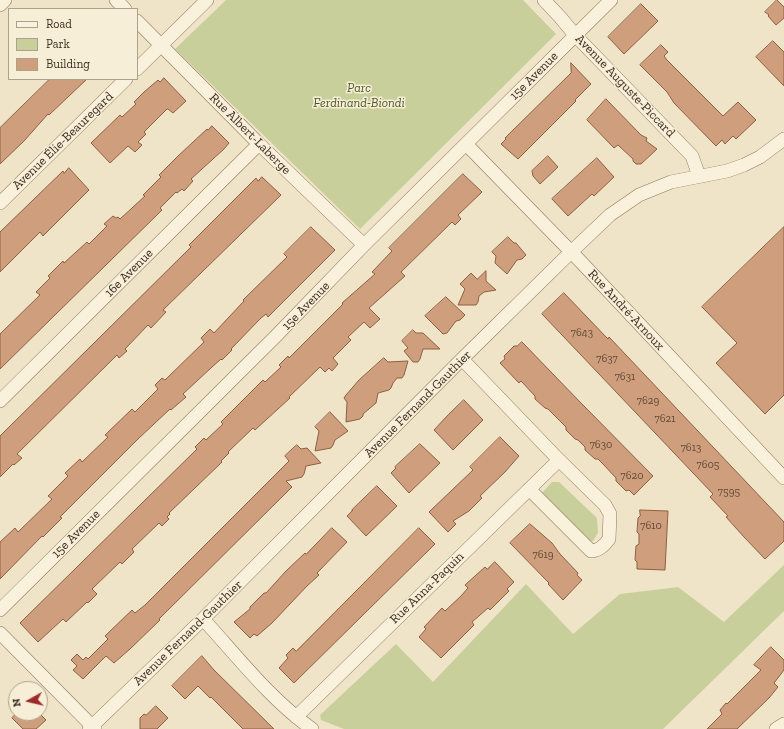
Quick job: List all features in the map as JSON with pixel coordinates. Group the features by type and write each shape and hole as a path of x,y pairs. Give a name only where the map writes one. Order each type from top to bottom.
{"street":[{"path":"0,5 5,0"},
{"path":"116,0 124,8"},
{"path":"138,68 208,0"},
{"name":"Avenue Auguste-Piccard","path":"544,0 575,35 692,156 699,176"},
{"name":"15e Avenue","path":"0,610 611,0"},
{"name":"Rue Albert-Laberge","path":"138,22 259,144 364,245"},
{"name":"Avenue Élie-Beauregard","path":"0,203 125,80"},
{"name":"Avenue Fernand-Gauthier","path":"92,728 204,619 462,359 610,215 639,196 671,182 727,171 744,165 760,157 784,139"},
{"name":"16e Avenue","path":"0,401 259,144"},
{"name":"Rue André-Arnoux","path":"466,144 571,252 784,478"},
{"path":"462,359 559,460 605,505 610,519 609,539 596,551 590,551 529,489"},
{"name":"Rue Anna-Paquin","path":"296,717 559,460"},
{"path":"204,619 264,687 296,717 312,729"},
{"path":"0,633 92,728"},
{"path":"776,729 784,724"}],"green space":[{"name":"Parc Ferdinand-Biondi","path":"226,0 523,0 556,34 360,229 175,49"},
{"path":"552,482 559,482 597,518 598,533 593,541 587,541 542,493"},
{"path":"784,565 784,611 663,729 344,729 321,720 320,715 396,644 433,682 526,584 573,634 620,594 678,587 724,622"}],"building":[{"path":"777,0 784,7 784,18 776,25 765,12"},
{"path":"641,4 658,21 624,54 608,37"},
{"path":"773,41 784,52 784,86 756,57"},
{"path":"661,45 668,52 664,56 667,60 723,116 738,102 756,120 736,139 733,136 725,144 722,140 716,146 674,103 667,92 640,65"},
{"path":"571,63 591,84 518,159 501,144 506,139 505,138 571,73"},
{"path":"164,78 186,101 173,113 167,109 144,132 146,134 138,142 142,145 135,152 128,146 110,163 91,143 120,115 122,117 136,104 134,102 144,92 158,80 160,82"},
{"path":"49,80 86,80 49,115 48,114 24,141 0,164 0,128"},
{"path":"606,99 641,135 647,138 646,141 657,149 641,164 636,164 633,159 618,145 614,148 587,120"},
{"path":"212,126 229,143 224,149 191,179 193,181 184,191 182,189 177,193 176,192 160,208 162,210 0,369 0,334 40,295 36,292 50,278 48,276 63,261 64,263 87,242 89,244 107,226 104,224 113,216 120,219 145,196 143,195 161,177 159,175"},
{"path":"548,156 558,167 540,184 533,176 532,171"},
{"path":"597,158 614,177 594,196 592,194 568,216 552,199"},
{"path":"69,168 89,190 43,236 40,232 0,272 0,232 63,171 64,173"},
{"path":"463,174 482,192 458,215 461,219 455,225 452,222 401,272 405,276 369,308 380,319 370,328 364,322 348,337 351,340 333,358 338,364 332,371 329,368 325,372 320,367 289,397 290,398 255,430 253,428 228,452 229,453 221,461 222,462 169,513 170,514 167,517 169,519 162,526 159,523 132,549 134,552 122,564 120,562 92,589 97,594 88,603 87,602 66,622 63,619 38,642 20,623 197,449 195,447 204,438 206,440 223,424 221,422 263,380 265,382 281,367 279,365 288,356 289,358 343,304 342,303 375,274 372,272 392,251 389,248"},
{"path":"262,177 281,195 163,310 166,312 151,328 148,325 125,349 127,351 119,358 117,355 17,454 22,458 14,465 13,464 0,477 0,436 191,247 189,245 256,178 258,181"},
{"path":"311,227 335,250 268,317 266,314 261,318 222,360 221,359 183,394 186,397 171,410 170,409 138,439 60,517 62,518 0,579 0,542 15,528 18,532 52,499 48,496 68,476 65,473 80,459 82,462 108,437 105,435 132,409 135,412 158,389 155,385 162,378 165,380 204,342 201,338 210,329 214,333 244,301 243,300 287,257 284,254"},
{"path":"784,227 784,395 765,414 716,363 737,343 702,307"},
{"path":"508,237 516,243 526,255 522,259 517,260 507,274 495,263 496,256 492,252"},
{"path":"486,271 486,281 496,290 484,292 479,296 476,305 458,305 465,289 460,284 471,273 477,279"},
{"path":"564,293 608,339 609,337 784,522 784,541 765,559 726,517 728,516 710,497 713,494 542,314"},
{"path":"446,297 465,315 460,320 456,321 447,333 443,334 425,316"},
{"path":"413,330 416,333 423,333 440,349 423,349 418,362 413,362 404,351 408,348 402,341"},
{"path":"522,342 653,476 634,495 629,490 626,491 603,464 585,450 585,447 566,430 566,427 548,409 535,399 535,396 521,381 519,383 500,363 505,359 504,356 514,346 517,346"},
{"path":"384,358 388,362 408,361 404,375 402,378 397,378 389,390 378,393 376,403 363,414 360,419 346,422 347,402 344,398 359,380"},
{"path":"464,400 483,420 453,450 434,430"},
{"path":"330,412 348,431 335,440 331,448 315,451 319,431 315,427"},
{"path":"500,437 519,456 480,496 482,498 469,511 453,521 456,524 448,532 429,512 473,470 470,467"},
{"path":"420,444 440,463 409,493 391,473 396,468 395,467"},
{"path":"297,445 301,449 307,448 321,463 306,466 302,477 286,481 292,487 159,619 160,620 114,663 106,656 83,679 73,670 77,666 71,660 77,654 83,660 86,657 88,659 108,639 105,636 132,610 135,613 145,605 289,461 285,456"},
{"path":"377,486 397,506 366,536 347,516"},
{"path":"640,510 668,511 665,570 637,569 637,562 635,560 636,546 639,544 639,534 637,532"},
{"path":"530,524 552,543 578,573 577,575 582,580 563,600 548,584 549,583 510,543"},
{"path":"332,528 347,542 317,573 319,575 272,623 257,636 254,634 250,638 234,622 250,609 250,607 264,593 266,593 286,571 305,553 306,554"},
{"path":"419,528 435,544 294,683 279,668 288,658 286,655 293,648 296,651"},
{"path":"495,562 514,582 507,589 509,591 490,610 488,608 472,622 474,625 441,658 419,637 426,629 424,627 442,608 445,611 461,596 468,588 465,585 485,567 487,569"},
{"path":"771,647 784,660 784,670 774,683 778,687 769,698 737,729 707,729 722,714 720,710 726,703 727,704 761,670 754,665"},
{"path":"202,656 214,670 274,729 243,729 198,686 185,699 172,686"},
{"path":"156,706 168,718 157,729 140,729 140,718"},
{"path":"15,721 45,721 36,729 23,729"}]}
